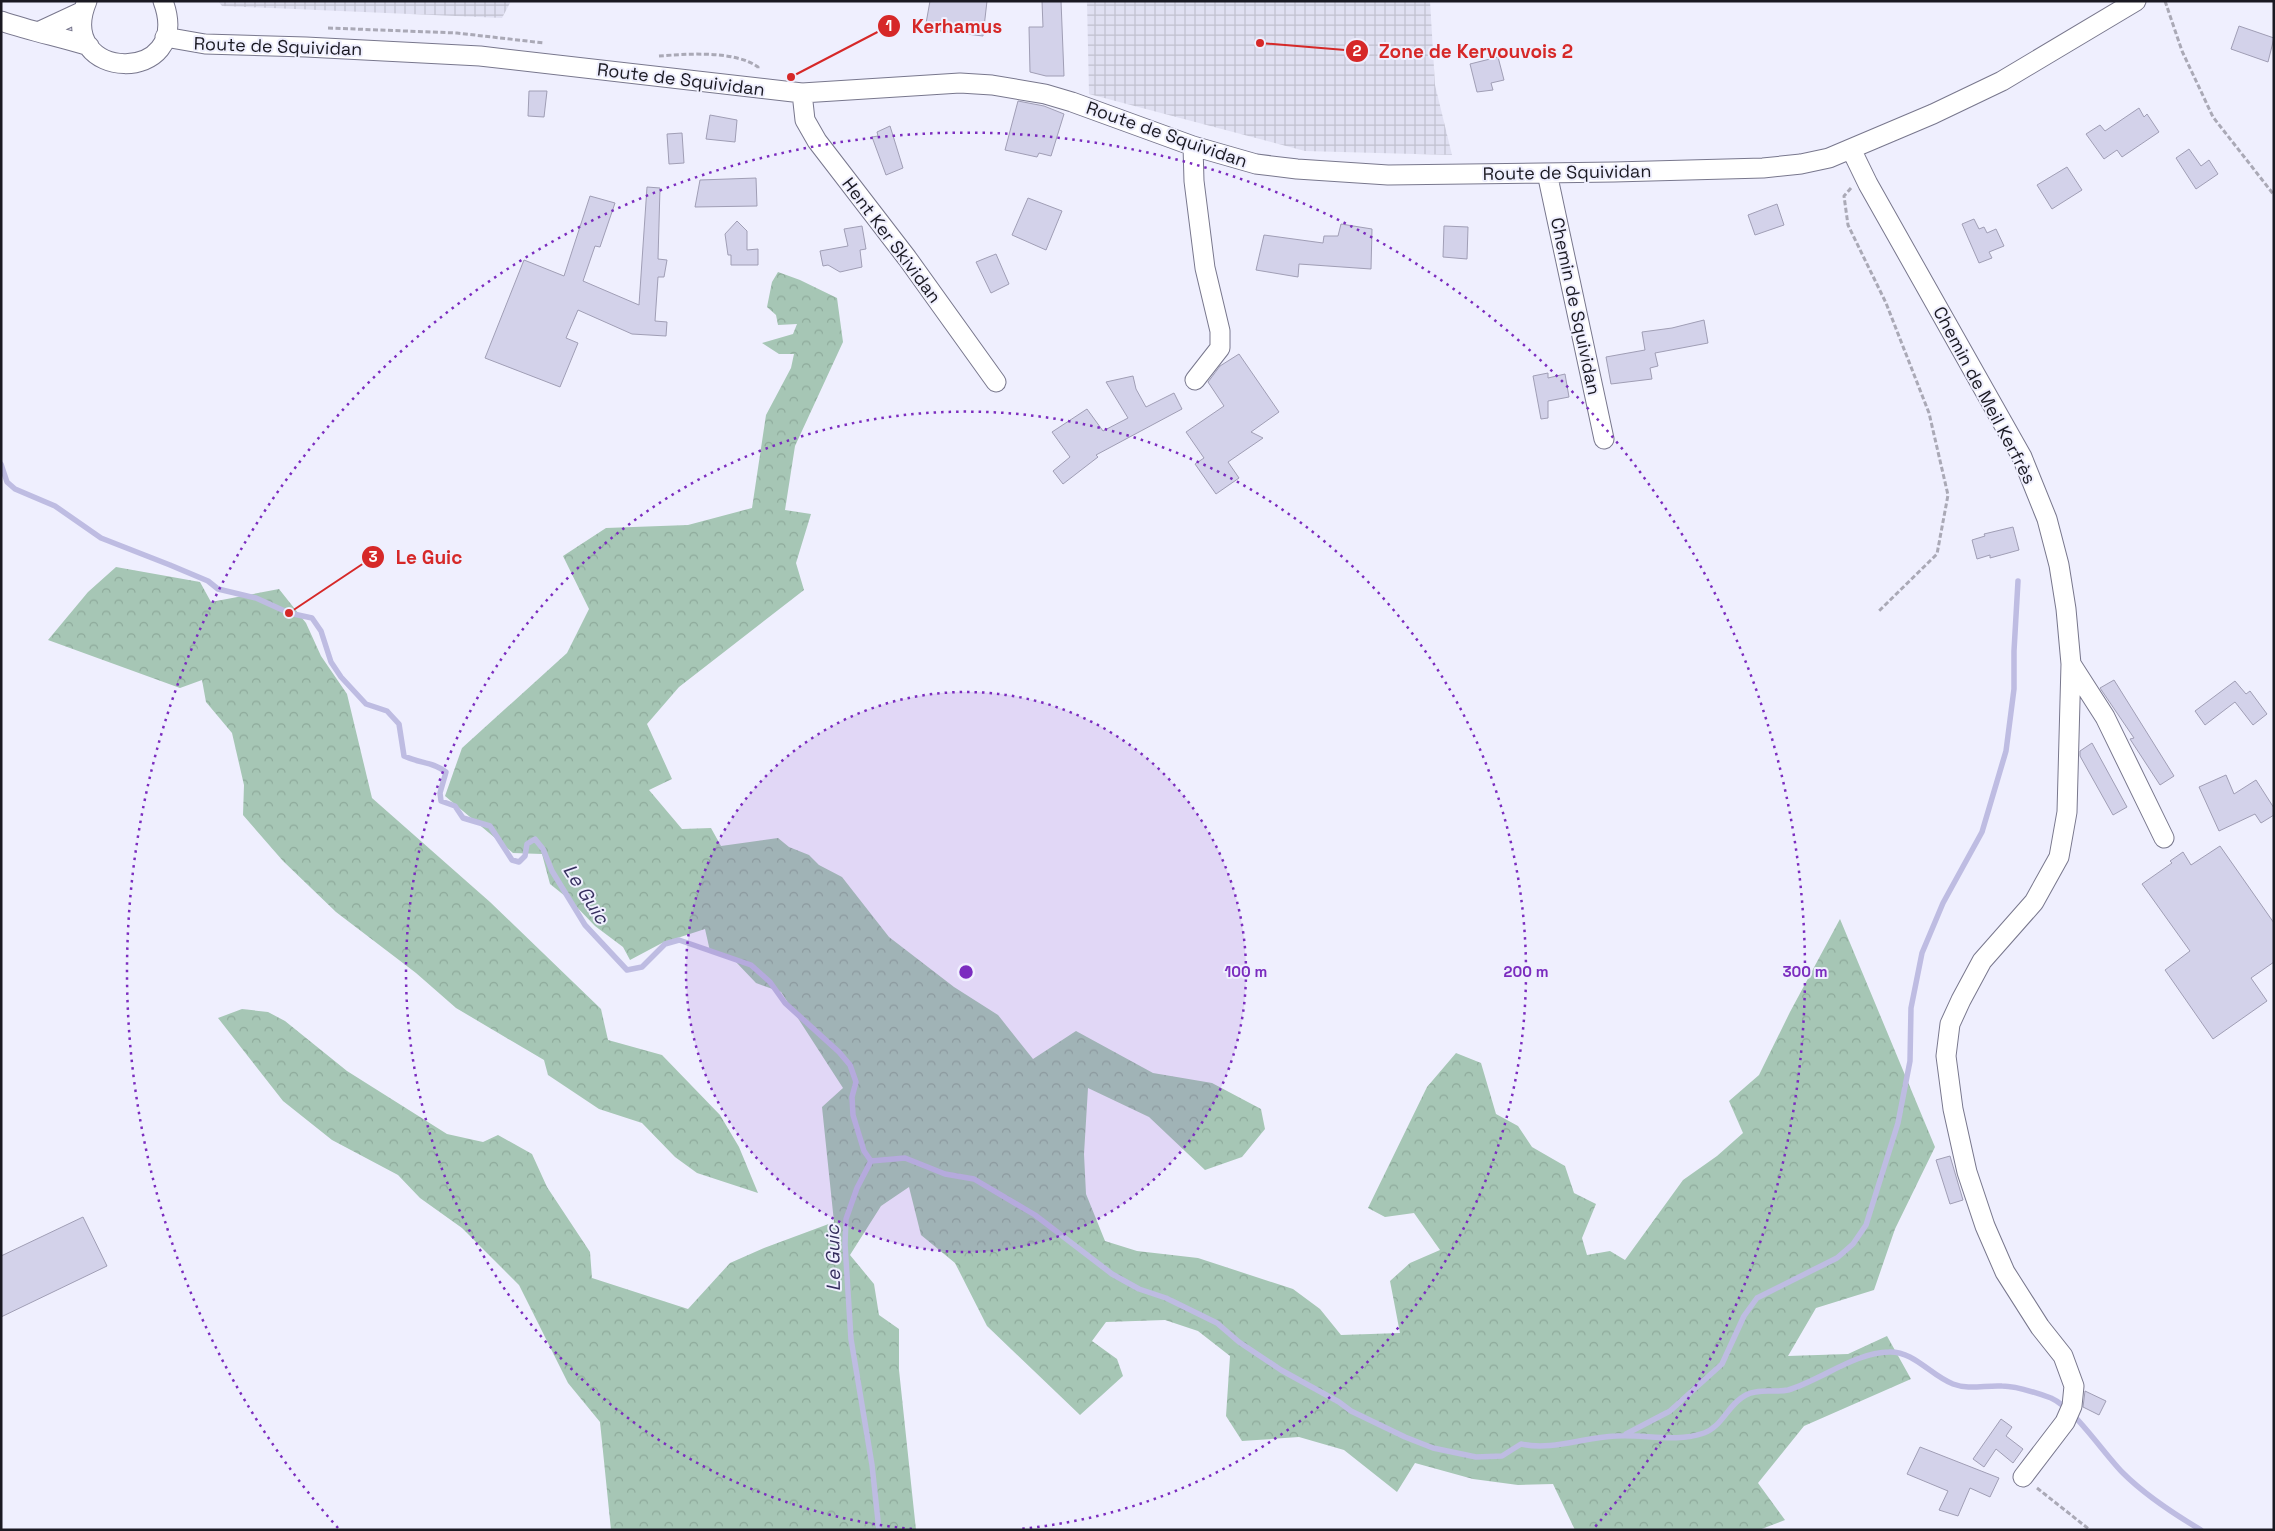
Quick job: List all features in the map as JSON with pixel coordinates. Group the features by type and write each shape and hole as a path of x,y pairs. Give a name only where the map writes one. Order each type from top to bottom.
{"street":[{"path":"85,6 84,35 89,46 99,56 111,63 125,65 138,63 150,57 160,47 165,37 168,23 163,1"},
{"name":"Route de Squividan","path":"165,37 205,44 355,49 480,56 802,93 960,83 992,85 1045,94 1072,102 1193,146 1256,164 1323,172 1388,175 1547,173 1781,167 1828,158 1950,106 2014,75 2136,1"},
{"path":"40,32 85,6"},
{"path":"1,21 89,46"},
{"name":"Hent Ker Skividan","path":"802,93 805,120 817,141 907,258 996,382"},
{"path":"1193,146 1194,181 1205,268 1220,332 1220,348 1195,380"},
{"name":"Chemin de Meil Kerfrès","path":"1851,149 1864,176 2022,456 2048,519 2066,608 2071,664 2067,812 2059,857 2034,902 1982,961 1960,1000 1950,1024 1946,1056 1953,1109 1965,1163 1985,1226 2006,1272 2040,1327 2063,1356 2074,1386 2072,1406 2065,1422 2023,1477"},
{"name":"Chemin de Squividan","path":"1547,173 1604,439"},
{"path":"2071,664 2106,717 2164,838"}],"path":[{"path":"2164,1 2182,51 2213,117 2274,195"},
{"path":"1864,176 1844,196 1848,225 1886,304 1929,413 1948,495 1937,554 1879,611"},
{"path":"2023,1477 2090,1530"}],"shaded area":[{"path":"218,1 511,1 502,18 222,6"},
{"path":"1087,1 1430,1 1435,85 1452,155 1305,151 1089,94"}],"green space":[{"path":"778,272 800,280 837,298 843,342 795,446 785,510 811,514 796,563 804,590 679,687 647,724 672,779 649,790 682,829 711,828 721,846 778,838 789,847 809,855 819,865 842,877 889,937 954,987 998,1015 1033,1059 1076,1031 1153,1073 1212,1083 1261,1109 1265,1129 1242,1157 1205,1170 1149,1117 1088,1088 1084,1154 1086,1194 1105,1241 1137,1251 1198,1258 1293,1289 1320,1309 1341,1335 1400,1333 1390,1281 1410,1263 1440,1250 1414,1213 1385,1217 1368,1208 1427,1087 1456,1053 1481,1063 1496,1114 1518,1126 1532,1147 1565,1166 1574,1193 1596,1204 1582,1238 1587,1255 1610,1251 1625,1260 1683,1180 1717,1156 1743,1133 1729,1101 1759,1075 1790,1012 1840,919 1935,1147 1895,1229 1874,1290 1816,1308 1788,1356 1848,1354 1887,1336 1911,1379 1804,1426 1758,1483 1785,1520 1759,1530 1575,1530 1553,1484 1518,1485 1473,1479 1415,1463 1397,1492 1344,1450 1299,1437 1242,1441 1226,1416 1230,1356 1198,1331 1165,1320 1106,1322 1092,1341 1117,1359 1123,1376 1080,1415 987,1326 955,1263 921,1235 909,1187 881,1206 850,1255 874,1284 879,1315 899,1329 899,1370 916,1530 611,1530 600,1422 568,1383 519,1285 462,1228 420,1198 398,1175 332,1140 283,1101 218,1018 242,1009 268,1012 285,1021 347,1071 447,1134 483,1142 498,1135 532,1154 547,1187 590,1252 592,1278 688,1309 730,1263 834,1222 822,1107 843,1088 781,992 756,983 735,961 710,951 705,929 662,943 630,960 623,947 595,926 570,900 550,884 542,854 513,853 445,796 462,748 567,653 589,609 563,556 606,528 688,525 752,508 766,415 791,368 794,354 779,354 762,343 793,334 797,324 778,325 776,315 767,307 772,282"},
{"path":"116,567 200,582 211,602 279,589 306,623 321,656 347,694 372,798 490,902 601,1009 608,1040 662,1055 720,1115 739,1147 758,1193 697,1173 675,1157 642,1123 599,1109 548,1075 544,1060 456,1008 416,973 336,912 283,861 243,815 244,785 232,733 206,702 202,680 180,688 48,640 88,592"}],"building":[{"path":"930,1 987,1 983,36 925,29"},
{"path":"1042,1 1061,1 1064,76 1046,76 1030,72 1029,27 1043,27"},
{"path":"2239,26 2274,38 2268,62 2231,49"},
{"path":"1498,57 1504,80 1491,83 1493,90 1477,92 1470,64"},
{"path":"529,91 547,91 544,117 528,116"},
{"path":"1018,101 1044,106 1064,114 1051,156 1039,153 1037,157 1005,150"},
{"path":"2139,108 2144,117 2147,114 2159,132 2122,157 2117,150 2104,159 2086,134 2100,125 2105,131"},
{"path":"710,115 737,120 735,142 706,139"},
{"path":"890,126 903,168 886,175 872,137 878,136 877,132"},
{"path":"682,133 684,163 669,164 667,134"},
{"path":"2189,149 2201,166 2209,160 2218,174 2196,189 2176,158"},
{"path":"2067,167 2082,190 2052,209 2037,185"},
{"path":"756,178 757,206 695,207 700,180"},
{"path":"647,187 660,188 658,259 667,260 664,277 658,277 655,321 667,322 666,336 632,334 578,310 566,338 578,343 560,387 485,358 524,260 564,276 590,196 615,203 600,247 595,246 583,281 639,305"},
{"path":"1028,198 1062,211 1046,250 1012,235"},
{"path":"1777,204 1784,225 1755,235 1748,215"},
{"path":"1974,219 1979,229 1984,227 1987,233 1996,229 2004,246 1989,252 1992,258 1979,263 1962,224"},
{"path":"737,221 747,231 747,250 758,249 758,265 731,265 731,255 728,255 725,234"},
{"path":"1341,224 1372,229 1371,269 1299,264 1298,277 1256,270 1264,235 1323,243 1324,236 1338,236"},
{"path":"862,226 866,249 860,250 862,267 840,272 828,265 823,266 820,251 848,246 844,229"},
{"path":"1444,226 1468,227 1467,259 1443,257"},
{"path":"996,254 1009,284 991,293 976,262"},
{"path":"1704,320 1708,343 1655,353 1658,366 1650,368 1652,379 1611,384 1606,357 1645,350 1642,332 1672,328"},
{"path":"1239,354 1279,412 1251,432 1263,438 1228,462 1239,478 1216,494 1195,464 1204,458 1186,432 1224,406 1208,382 1220,366"},
{"path":"1548,373 1548,378 1565,374 1569,397 1548,401 1548,418 1541,419 1533,376"},
{"path":"1133,376 1136,389 1146,407 1174,393 1182,409 1096,455 1098,457 1063,484 1053,471 1070,457 1052,432 1087,409 1103,431 1128,418 1106,382"},
{"path":"2013,527 2019,550 1990,558 1990,555 1977,559 1972,540 1985,536 1984,534"},
{"path":"2114,680 2174,776 2160,785 2130,739 2134,738 2100,688"},
{"path":"2235,681 2246,694 2250,691 2267,714 2253,725 2235,702 2205,725 2195,711"},
{"path":"2092,743 2127,807 2113,815 2080,756 2080,751"},
{"path":"2226,775 2234,794 2256,780 2274,808 2274,815 2261,823 2255,814 2219,831 2199,787"},
{"path":"2220,846 2274,923 2274,962 2251,978 2267,1001 2213,1039 2165,970 2190,951 2142,884 2172,863 2170,861 2183,852 2191,865"},
{"path":"1950,1156 1963,1200 1950,1204 1936,1160"},
{"path":"83,1217 107,1266 1,1317 1,1256"},
{"path":"2085,1391 2106,1401 2099,1415 2083,1407"},
{"path":"2001,1419 2012,1427 2006,1436 2023,1449 2013,1463 1996,1449 1984,1467 1973,1459"},
{"path":"1920,1447 1999,1478 1990,1497 1970,1488 1958,1516 1939,1510 1948,1491 1907,1474"}],"waterway":[{"name":"Le Guic","path":"1,464 7,482 15,489 55,506 101,538 208,581 218,589 256,598 289,613 312,618 321,631 331,662 341,677 366,704 387,711 399,724 404,756 436,766 446,772 440,793 441,801 455,806 463,818 490,826 512,860 519,862 525,856 527,844 535,839 543,849 552,871 585,925 627,970 642,967 665,944 679,940 751,965 770,982 785,1003 839,1052 850,1065 856,1082 852,1097 853,1115 864,1151 871,1161"},
{"path":"1626,1434 1670,1411 1722,1364 1744,1316 1757,1298 1837,1258 1853,1244 1866,1225 1898,1123 1910,1061 1911,1008 1922,953 1943,903 1982,832 2006,751 2014,689 2018,581"},
{"path":"871,1161 905,1158 945,1174 974,1179 1035,1215 1112,1274 1139,1289 1166,1298 1217,1323 1239,1342 1281,1370 1339,1402 1351,1411 1433,1448 1476,1457 1502,1456 1521,1444 1533,1446 1556,1445 1616,1436 1671,1438 1693,1436 1711,1430 1746,1395 1761,1391 1788,1390 1864,1357 1876,1353 1889,1352 1906,1355 1945,1380 1959,1386 2014,1387 2051,1398 2060,1403 2079,1421 2123,1473 2160,1504 2201,1530"},
{"name":"Le Guic","path":"871,1161 857,1188 846,1219 845,1244 851,1339 872,1465 879,1530"}],"place":[{"name":"Zone de Kervouvois 2","path":"1260,43"},
{"name":"Kerhamus","path":"791,77"},
{"name":"Le Guic","path":"289,613"}]}
